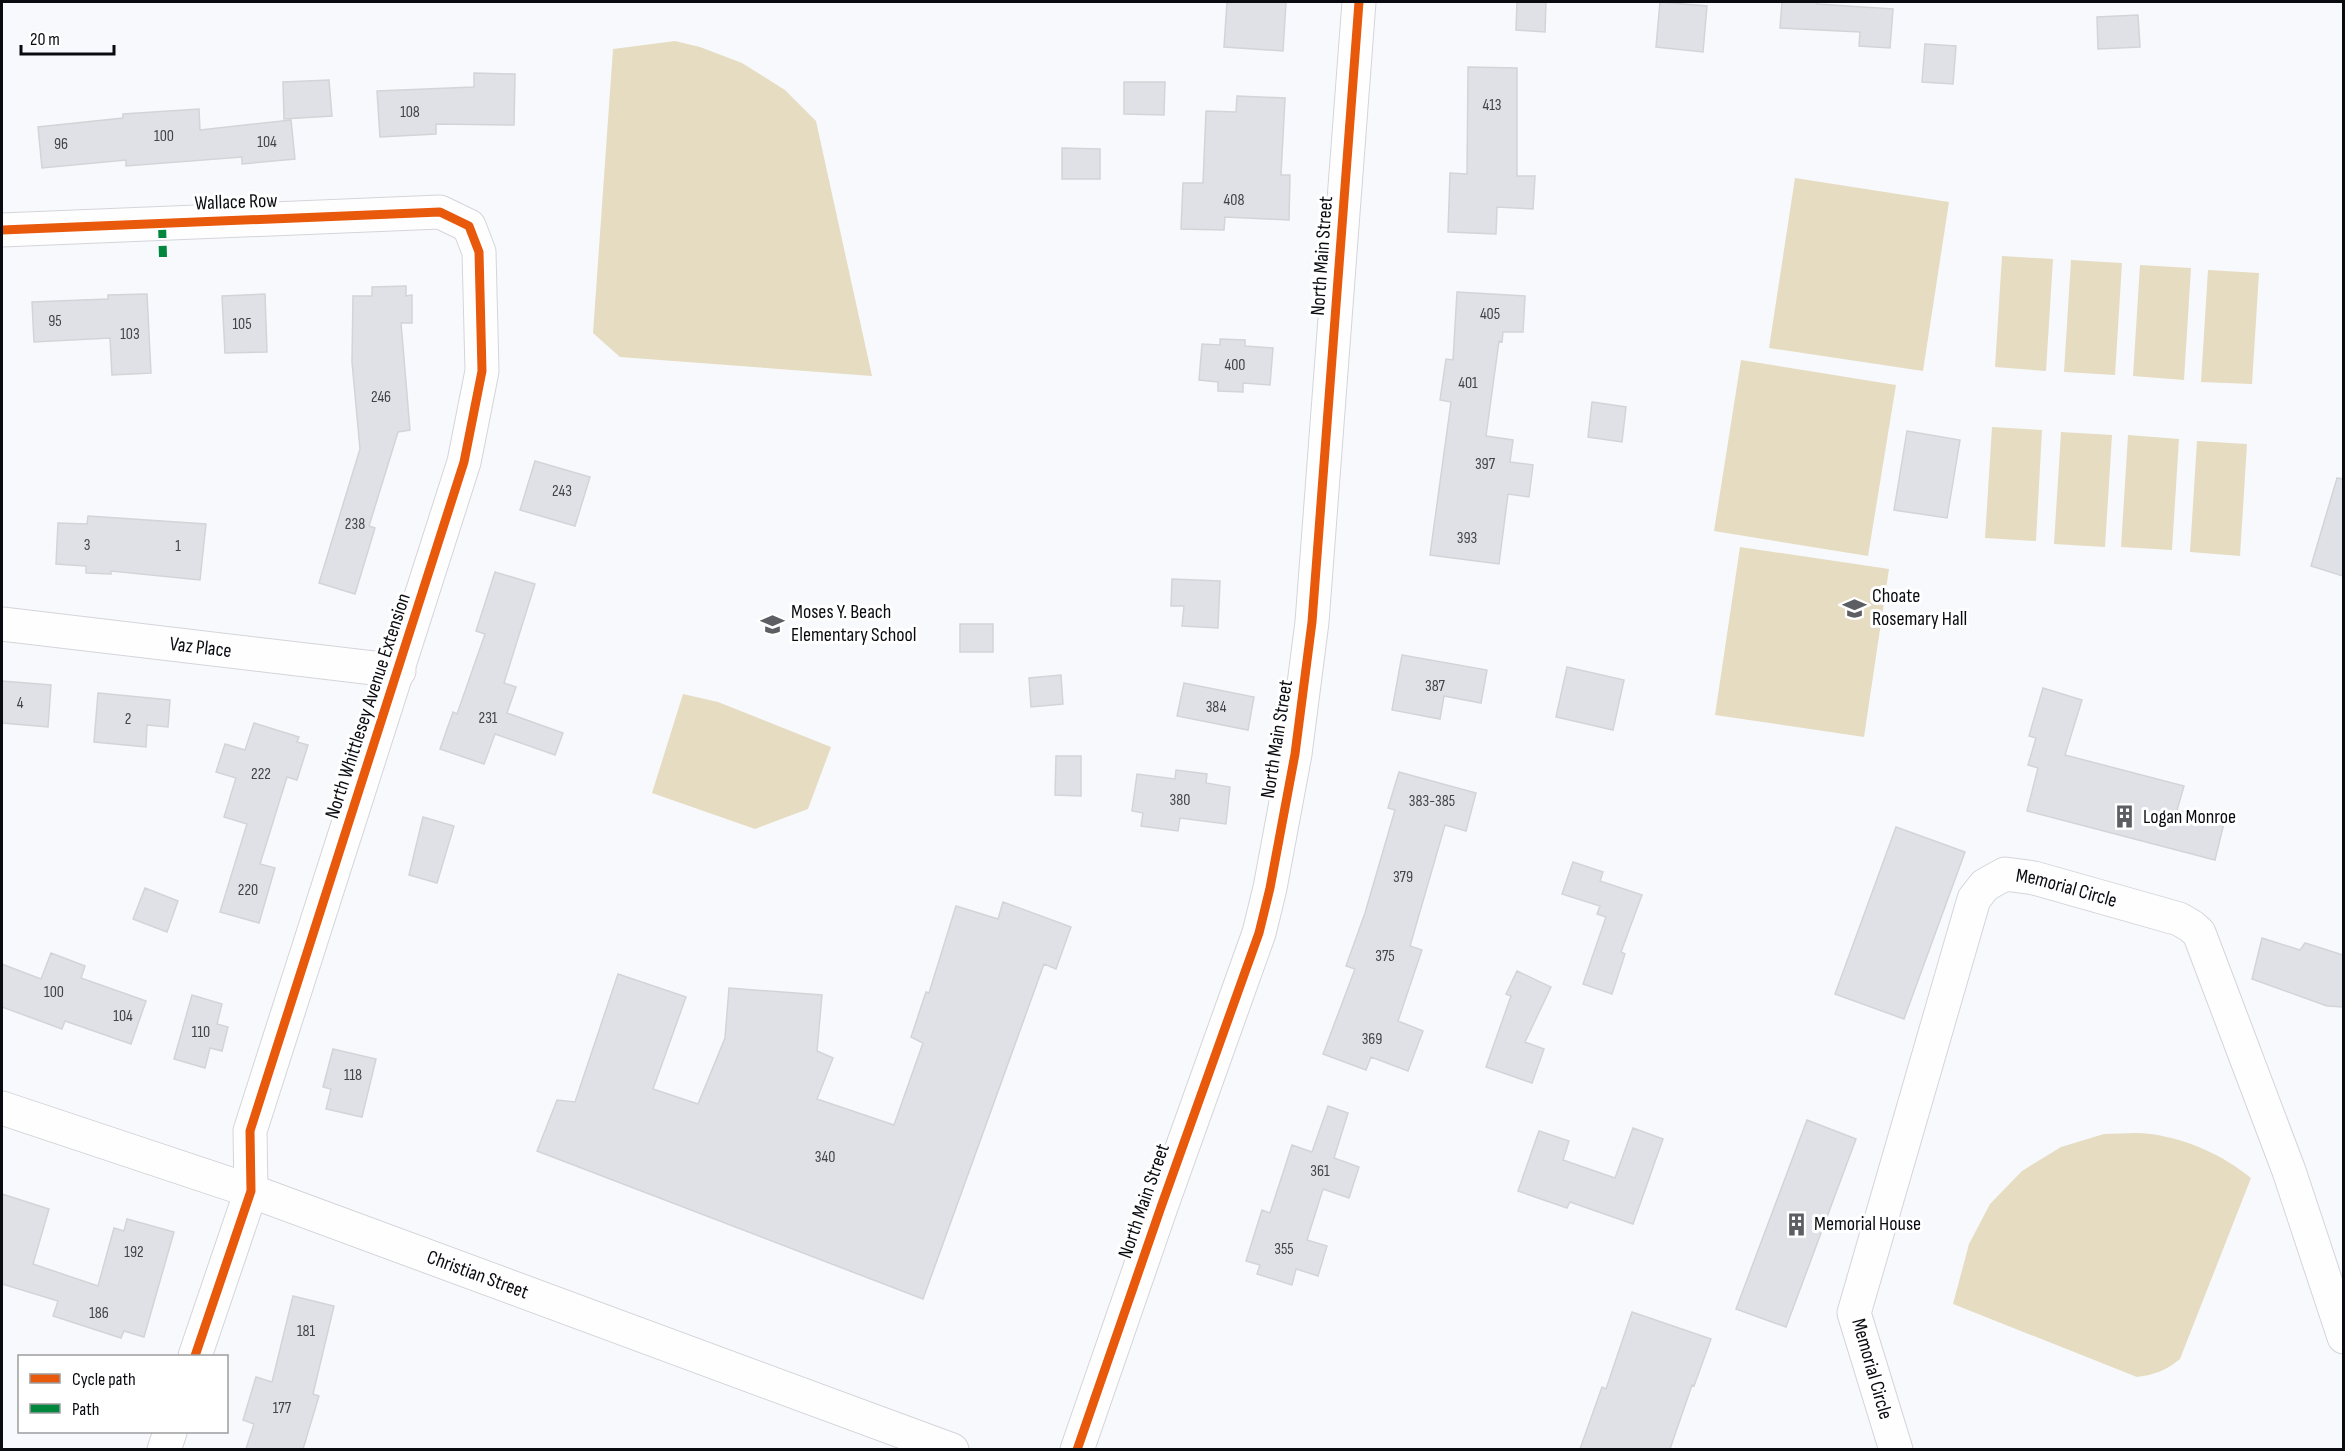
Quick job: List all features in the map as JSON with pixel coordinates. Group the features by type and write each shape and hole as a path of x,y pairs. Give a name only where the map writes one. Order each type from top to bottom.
{"street":[{"name":"North Main Street","path":"1077,1449 1259,933 1270,888 1295,754 1312,622 1359,2"},
{"name":"Wallace Row","path":"2,230 440,212 470,226"},
{"name":"North Whittlesey Avenue Extension","path":"195,1355 251,1191 250,1131 464,462 482,371 479,252 470,226"},
{"name":"Vaz Place","path":"2,624 399,671"},
{"name":"Memorial Circle","path":"1896,1449 1854,1313 1974,899 1985,885 2005,874 2034,878 2179,919 2199,933 2289,1171 2343,1337"},
{"name":"Christian Street","path":"2,1108 251,1191 952,1449"},
{"path":"164,1449 169,1433"}],"shaded area":[{"path":"675,41 700,47 742,63 785,90 816,121 872,376 620,357 593,333 613,49"},
{"path":"1795,178 1949,202 1923,371 1769,348"},
{"path":"2002,256 2053,259 2046,371 1995,367"},
{"path":"2071,260 2122,263 2115,375 2064,372"},
{"path":"2140,265 2191,268 2184,380 2133,376"},
{"path":"2208,270 2259,273 2252,384 2201,382"},
{"path":"1741,360 1896,385 1868,556 1714,531"},
{"path":"1992,427 2042,430 2036,541 1985,538"},
{"path":"2061,432 2112,435 2105,547 2054,544"},
{"path":"2128,435 2179,439 2172,550 2121,547"},
{"path":"2197,441 2247,444 2240,556 2190,552"},
{"path":"1740,547 1889,569 1864,737 1715,715"},
{"path":"683,694 718,702 831,747 808,809 755,829 652,793"},
{"path":"2145,1133 2178,1140 2217,1155 2251,1178 2180,1359 2165,1369 2137,1377 1953,1304 1969,1244 1990,1204 2022,1171 2061,1147 2104,1134"}],"building":[{"path":"1227,2 1286,2 1283,51 1224,47"},
{"path":"1517,2 1546,2 1545,32 1516,30"},
{"path":"1660,2 1707,6 1703,52 1656,47"},
{"path":"1782,2 1817,2 1817,4 1893,9 1890,48 1859,46 1860,32 1780,28"},
{"path":"2138,15 2140,47 2098,49 2097,17"},
{"path":"1925,44 1956,46 1953,84 1922,82"},
{"path":"1468,67 1517,68 1517,176 1535,176 1533,209 1497,207 1496,234 1448,232 1450,173 1467,174"},
{"path":"474,73 515,74 514,125 436,124 436,134 380,137 377,91 474,87"},
{"path":"329,80 332,116 284,119 283,82"},
{"path":"1124,82 1165,82 1164,115 1124,114"},
{"path":"1237,96 1285,98 1281,175 1290,175 1289,220 1225,217 1224,230 1181,229 1183,183 1203,183 1206,111 1236,112"},
{"path":"199,109 200,130 291,120 295,159 242,164 242,157 126,166 126,160 42,168 38,127 123,118 123,114"},
{"path":"1062,148 1100,149 1100,179 1062,179"},
{"path":"406,286 406,296 412,295 412,323 401,323 410,430 398,432 369,526 375,528 355,594 319,583 360,449 352,362 353,296 372,296 372,287"},
{"path":"1457,292 1525,296 1523,332 1503,332 1502,342 1499,341 1486,436 1513,440 1510,462 1533,465 1529,497 1508,494 1499,564 1430,555 1451,402 1440,400 1446,359 1453,360"},
{"path":"147,294 151,373 112,375 110,338 34,342 32,302 108,299 108,295"},
{"path":"265,294 267,352 225,353 222,296"},
{"path":"1220,339 1245,340 1245,346 1273,348 1270,385 1243,383 1243,392 1218,391 1218,382 1199,380 1202,344 1220,345"},
{"path":"1592,402 1626,407 1622,442 1588,437"},
{"path":"1907,431 1960,440 1947,518 1894,510"},
{"path":"535,461 590,477 575,526 520,510"},
{"path":"2337,478 2343,479 2343,576 2311,566"},
{"path":"88,516 206,524 200,580 111,571 111,574 86,573 86,566 56,564 58,523 87,524"},
{"path":"495,572 535,584 504,683 516,687 507,713 563,733 555,755 495,734 484,764 440,749 453,712 457,714 485,634 476,631"},
{"path":"1172,579 1220,581 1218,628 1182,626 1184,606 1171,606"},
{"path":"960,624 993,624 993,652 960,652"},
{"path":"1402,655 1487,670 1481,703 1444,696 1440,719 1392,710"},
{"path":"1567,667 1624,680 1613,730 1556,717"},
{"path":"1061,675 1063,704 1031,707 1029,678"},
{"path":"2,681 51,685 48,727 2,723"},
{"path":"1184,683 1254,697 1248,730 1177,716"},
{"name":"Logan Monroe","path":"2043,688 2082,700 2065,755 2184,786 2177,810 2224,823 2215,860 2027,811 2038,768 2028,765 2036,738 2029,736"},
{"path":"98,693 170,700 168,727 147,725 146,747 94,742"},
{"path":"254,723 299,737 297,742 308,745 297,780 287,777 260,864 275,868 259,923 220,912 247,824 224,817 236,778 216,772 225,744 245,750"},
{"path":"1056,756 1081,756 1081,796 1055,795"},
{"path":"1176,770 1207,774 1206,783 1230,787 1226,824 1180,818 1178,831 1141,826 1143,813 1132,811 1137,774 1175,779"},
{"path":"1399,772 1476,793 1466,831 1445,825 1410,946 1422,950 1398,1021 1423,1031 1408,1071 1371,1057 1366,1070 1323,1054 1355,969 1346,966 1365,913 1395,810 1388,808"},
{"path":"423,817 454,826 437,883 409,875"},
{"path":"1896,827 1965,852 1904,1019 1835,994"},
{"path":"1573,862 1603,872 1600,881 1642,895 1621,952 1625,954 1612,994 1583,984 1606,917 1597,914 1600,906 1562,894"},
{"path":"145,888 178,901 167,932 133,919"},
{"path":"1003,902 1071,927 1056,969 1044,964 923,1299 537,1151 557,1100 575,1102 618,974 686,997 653,1089 698,1104 725,1038 729,988 822,995 817,1051 833,1058 817,1099 894,1125 923,1043 911,1037 926,992 929,993 956,906 998,919"},
{"path":"2262,938 2300,950 2305,943 2343,955 2343,1007 2327,1006 2252,979"},
{"path":"51,953 85,966 81,978 146,1001 131,1044 65,1021 62,1029 2,1007 2,964 41,979"},
{"path":"1517,971 1551,987 1525,1042 1544,1049 1532,1083 1486,1067 1511,996 1506,994"},
{"path":"192,995 222,1004 217,1024 228,1027 222,1051 210,1048 205,1068 174,1059"},
{"path":"333,1049 376,1059 362,1117 326,1109 331,1089 323,1087"},
{"path":"1328,1106 1348,1113 1334,1158 1359,1167 1349,1198 1323,1189 1307,1240 1327,1246 1318,1276 1296,1269 1292,1285 1257,1274 1260,1265 1246,1261 1262,1210 1270,1213 1292,1145 1312,1152"},
{"name":"Memorial House","path":"1807,1120 1856,1139 1786,1327 1736,1309"},
{"path":"1633,1128 1663,1139 1633,1224 1570,1202 1567,1208 1518,1191 1539,1131 1569,1141 1563,1160 1615,1178"},
{"path":"2,1194 49,1209 33,1264 98,1286 114,1228 124,1231 127,1219 174,1232 144,1337 124,1331 121,1338 53,1316 58,1301 2,1284"},
{"path":"293,1296 334,1306 313,1394 319,1396 303,1449 246,1449 254,1424 243,1420 256,1377 272,1382"},
{"path":"1632,1312 1711,1339 1694,1386 1692,1385 1670,1449 1580,1449 1602,1387 1606,1389"}],"marked path":[{"path":"162,223 163,257"}],"cycle path":[{"path":"1077,1450 1259,933 1270,888 1295,754 1312,622 1359,2"},
{"path":"2,230 440,212 469,226 479,252 482,371 464,462 250,1131 251,1191 195,1355"}],"place":[{"name":"Choate Rosemary Hall","path":"1854,608"},
{"name":"Moses Y. Beach Elementary School","path":"773,624"},
{"name":"Logan Monroe","path":"2125,817"},
{"name":"Memorial House","path":"1796,1224"}]}
